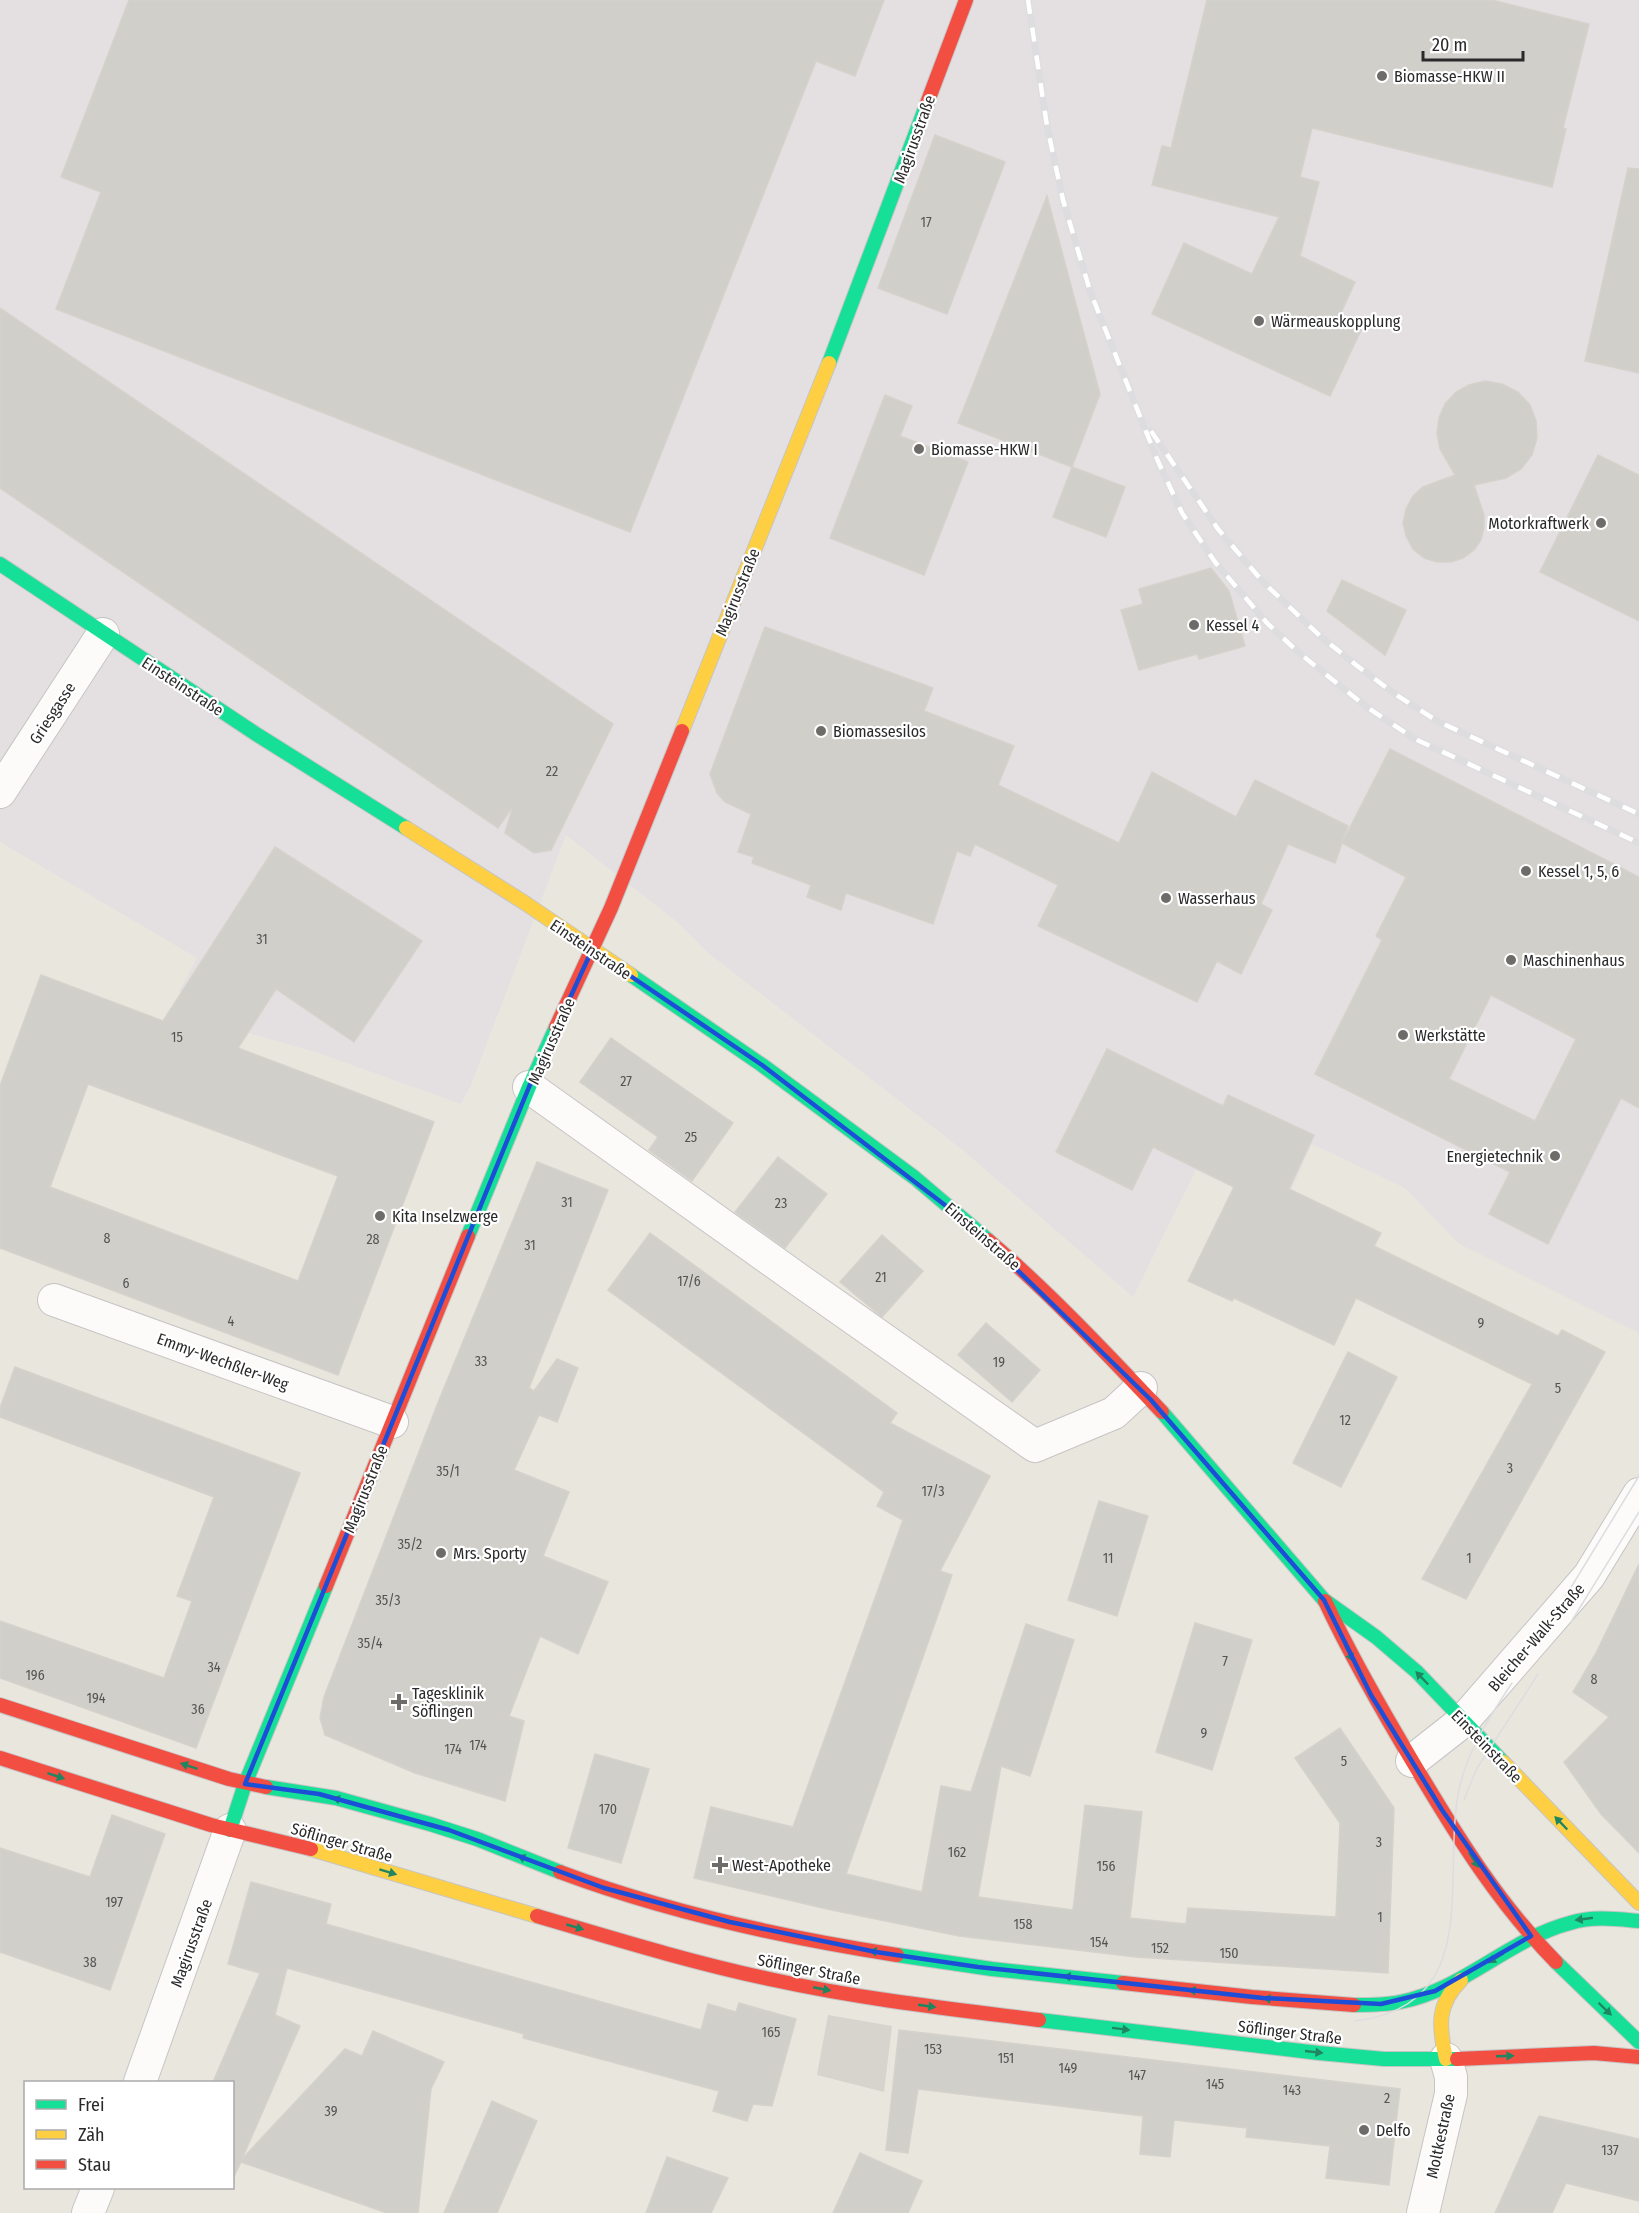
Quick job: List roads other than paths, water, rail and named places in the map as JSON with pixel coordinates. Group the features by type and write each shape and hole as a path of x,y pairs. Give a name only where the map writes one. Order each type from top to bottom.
{"street":[{"name":"Magirusstraße","path":"140,2081 245,1784 529,1088 592,950 839,339 966,0"},
{"name":"Einsteinstraße","path":"0,564 335,785 525,903 762,1065 915,1178 1052,1298 1141,1388 1324,1600 1376,1637 1417,1672 1639,1903"},
{"name":"Griesgasse","path":"0,792 103,634"},
{"path":"529,1088 1035,1446 1114,1413 1141,1388"},
{"name":"Emmy-Wechßler-Weg","path":"54,1300 392,1422"},
{"name":"Bleicher-Walk-Straße","path":"1412,1761 1462,1721 1589,1576 1639,1494"},
{"name":"Einsteinstraße","path":"1324,1600 1362,1677 1476,1864 1532,1936 1639,2042"},
{"name":"Söflinger Straße","path":"0,1705 245,1784 319,1794 438,1827 604,1888 827,1943 915,1958 1223,1994 1350,2004 1405,2002 1461,1980 1532,1936 1552,1927 1580,1919 1612,1917 1639,1921"},
{"name":"Söflinger Straße","path":"0,1758 230,1830 321,1852 676,1957 832,1991 947,2009 1319,2053 1394,2059 1593,2053 1639,2057"},
{"path":"1446,2059 1440,2033 1440,2016 1449,1992 1461,1980"},
{"name":"Moltkestraße","path":"1423,2213 1451,2094 1451,2077 1446,2059"},
{"path":"88,2213 97,2189"}],"tram line":[{"path":"1556,1612 1639,1476"},
{"path":"1571,1622 1639,1512"},
{"path":"1464,1800 1476,1770 1538,1674"},
{"path":"1355,2021 1396,2010 1424,1991 1440,1965 1449,1933 1459,1790 1480,1734 1512,1683"}],"railway":[{"path":"1028,0 1047,126 1063,200 1090,291 1157,459 1182,513 1215,562 1267,623 1298,652 1368,708 1415,739 1639,843"},
{"path":"1151,431 1218,529 1263,582 1320,636 1356,665 1437,721 1639,814"}],"place":[{"name":"Biomasse-HKW II","path":"1382,76"},
{"name":"Wärmeauskopplung","path":"1259,321"},
{"name":"Biomasse-HKW I","path":"919,449"},
{"name":"Motorkraftwerk","path":"1601,523"},
{"name":"Kessel 4","path":"1194,625"},
{"name":"Biomassesilos","path":"821,731"},
{"name":"Kessel 1, 5, 6","path":"1526,871"},
{"name":"Wasserhaus","path":"1166,898"},
{"name":"Maschinenhaus","path":"1511,960"},
{"name":"Werkstätte","path":"1403,1035"},
{"name":"Energietechnik","path":"1555,1156"},
{"name":"Kita Inselzwerge","path":"380,1216"},
{"name":"Mrs. Sporty","path":"441,1553"},
{"name":"Tagesklinik Söflingen","path":"399,1702"},
{"name":"West-Apotheke","path":"720,1865"},
{"name":"Delfo","path":"1364,2130"}]}
